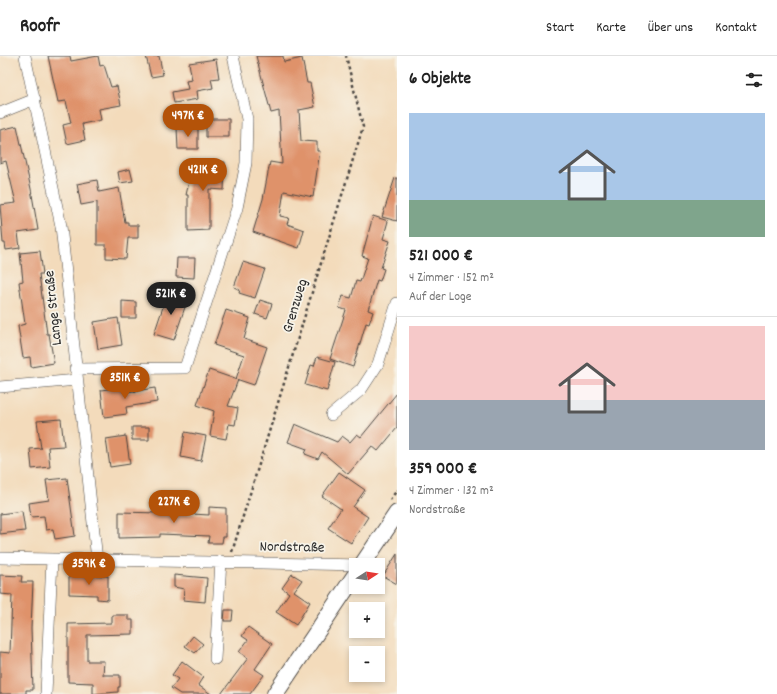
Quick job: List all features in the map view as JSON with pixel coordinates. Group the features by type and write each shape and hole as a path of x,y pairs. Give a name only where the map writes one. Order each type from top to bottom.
{"main road":[{"path":"367,558 397,513"},
{"path":"275,694 349,584"}],"street":[{"name":"Lange Straße","path":"25,56 61,226 97,560"},
{"path":"0,387 76,375 185,368 237,208 246,163 247,119 233,56"},
{"path":"0,113 35,99"},
{"path":"331,415 361,390 378,364 397,303"},
{"name":"Nordstraße","path":"0,558 225,561 349,565"},
{"path":"46,694 52,559"},
{"path":"215,659 225,561"}],"path":[{"name":"Grenzweg","path":"225,561 363,127 346,56"}],"building":[{"path":"48,56 70,56 71,61 98,56 100,66 104,65 111,87 117,86 121,105 99,109 101,120 82,124 85,140 67,144 63,125 71,123 66,101 58,102"},
{"path":"146,56 159,56 163,75 151,77"},
{"path":"256,56 283,56 284,62 302,58 307,83 310,83 315,107 299,110 301,141 317,142 317,151 320,151 313,197 284,191 280,216 289,218 287,224 304,230 299,248 253,232 263,199 270,162 282,164 279,111 271,113"},
{"path":"216,59 219,78 211,79 213,88 197,91 198,99 174,103 172,92 188,89 186,81 192,80 189,63"},
{"path":"206,119 229,119 229,137 206,137"},
{"path":"17,126 31,189 38,230 18,233 20,248 6,250 5,243 3,243 0,205 16,203 6,161 0,163 0,130"},
{"path":"177,128 198,128 198,149 178,149"},
{"path":"194,160 225,162 224,190 209,189 209,230 188,231 188,195 186,195"},
{"path":"130,169 133,181 120,183 118,172"},
{"path":"395,178 397,178 397,221 382,217"},
{"path":"97,180 99,192 119,188 125,222 128,222 128,225 138,225 138,238 128,238 126,259 106,258 106,245 97,245 97,202 81,205 77,184"},
{"path":"373,216 388,221 383,239 390,241 381,268 384,269 380,281 377,280 368,310 373,312 369,324 366,323 353,367 330,359 346,310 339,308 343,296 351,298 356,281 360,282 368,258 362,256"},
{"path":"40,251 43,274 39,274 47,334 49,334 54,363 31,367 30,357 23,358 18,326 25,324 19,282 23,281 20,253"},
{"path":"177,258 195,258 194,278 176,277"},
{"path":"243,262 265,269 255,298 239,293 240,290 234,287"},
{"path":"168,292 188,298 174,340 154,334"},
{"path":"260,300 272,304 267,318 255,314"},
{"path":"122,301 136,302 136,318 122,318"},
{"path":"226,310 250,318 244,339 267,347 254,385 236,379 244,355 214,345"},
{"path":"118,318 122,345 98,349 94,322"},
{"path":"317,357 335,362 327,391 305,385 311,365 314,366"},
{"path":"209,370 238,380 228,406 238,408 235,425 229,424 226,439 210,436 214,411 197,405"},
{"path":"123,387 124,392 155,388 157,402 126,407 127,414 104,417 101,390"},
{"path":"397,393 397,428 378,451 372,446 348,474 322,452 318,459 305,454 307,449 288,442 295,424 337,442 342,436 350,442 357,434 361,437"},
{"path":"61,419 64,446 48,447 50,467 32,469 30,449 42,448 37,421"},
{"path":"132,427 149,427 149,440 132,440"},
{"path":"185,432 206,436 201,461 181,457"},
{"path":"126,436 130,464 110,467 106,439"},
{"path":"339,472 365,490 353,507 368,517 351,543 328,528 341,509 322,496"},
{"path":"67,478 75,536 55,539 53,529 46,530 44,516 31,517 29,503 49,500 46,480"},
{"path":"161,502 174,503 174,513 209,515 209,507 226,508 226,537 223,537 222,543 208,543 209,536 160,534 160,537 119,538 119,512 160,513"},
{"path":"22,511 25,531 0,534 0,514"},
{"path":"397,554 397,584 385,577 385,573"},
{"path":"292,574 302,580 294,591 310,602 296,625 276,612 289,593 282,588"},
{"path":"0,575 22,576 21,582 33,582 31,628 33,690 26,690 26,694 0,694 0,652 10,653 12,595 0,594"},
{"path":"174,575 207,578 205,602 183,600 184,589 174,587"},
{"path":"69,576 108,576 108,600 97,599 97,595 69,594"},
{"path":"225,610 233,610 232,621 224,621"},
{"path":"112,615 128,615 128,620 133,620 133,634 87,635 87,661 104,661 103,675 120,675 120,687 118,687 118,692 93,694 93,683 68,682 68,624 112,623"},
{"path":"248,627 272,644 255,669 264,675 250,694 221,694 248,658 239,652 248,640 242,636"},
{"path":"193,636 203,644 195,653 185,646"},
{"path":"182,661 203,677 198,685 211,694 180,694 171,688 178,679 172,675"}]}
